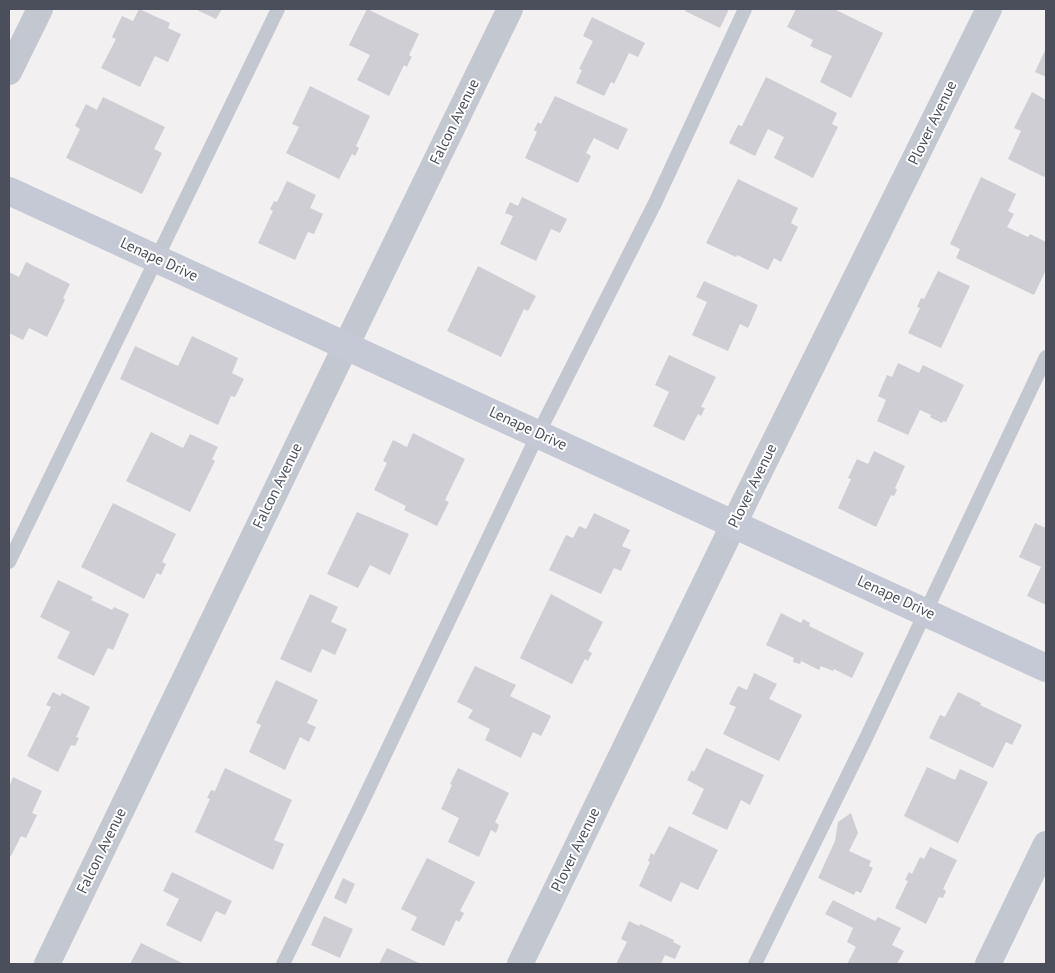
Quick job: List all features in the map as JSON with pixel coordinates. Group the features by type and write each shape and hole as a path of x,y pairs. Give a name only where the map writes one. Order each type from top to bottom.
{"street":[{"path":"9,72 40,9"},
{"name":"Falcon Avenue","path":"47,964 510,9"},
{"name":"Plover Avenue","path":"520,964 989,9"},
{"name":"Lenape Drive","path":"9,191 1046,668"},
{"path":"988,964 1046,844"}],"lane":[{"path":"9,562 278,9"},
{"path":"283,964 538,434 655,203 745,9"},
{"path":"755,964 861,747 1046,357"}],"building":[{"path":"139,9 170,23 168,28 181,34 168,62 155,56 140,87 101,68 116,39 112,37 122,16 133,21"},
{"path":"195,9 222,9 216,19"},
{"path":"367,9 419,34 409,55 412,57 407,67 404,65 389,96 357,80 370,55 349,45"},
{"path":"686,9 729,9 720,28 685,11"},
{"path":"796,9 834,9 883,33 851,98 820,82 832,56 810,46 813,40 787,27"},
{"path":"592,17 645,43 638,57 629,53 614,84 611,82 604,96 576,83 582,70 579,69 593,41 583,36"},
{"path":"1046,48 1046,77 1035,72"},
{"path":"766,77 837,113 832,124 838,127 813,178 774,158 784,137 768,129 755,156 729,143 738,125 742,126"},
{"path":"310,86 370,116 356,146 359,148 355,156 352,154 339,179 286,153 299,127 292,124"},
{"path":"1032,92 1046,100 1046,173 1044,177 1008,159 1021,131 1014,128"},
{"path":"555,96 628,129 618,150 594,138 586,153 591,156 578,183 525,158 537,132 534,130 538,122 541,124"},
{"path":"103,97 165,127 154,149 162,153 142,194 66,158 80,129 75,126 86,104 97,110"},
{"path":"981,177 1016,194 1008,211 1014,214 1007,227 1028,237 1030,234 1046,242 1046,270 1034,295 956,258 960,249 950,244"},
{"path":"738,179 798,208 791,223 798,227 781,262 774,258 768,270 706,243"},
{"path":"287,181 316,195 310,208 323,214 314,234 308,232 295,260 258,243 273,211 270,209 274,201 277,202"},
{"path":"522,197 567,219 560,233 551,229 536,261 500,244 513,216 505,213 510,202 518,206"},
{"path":"26,262 70,284 63,298 65,300 47,337 29,328 23,340 9,333 9,272 19,277"},
{"path":"478,266 536,296 528,311 524,309 501,357 447,331"},
{"path":"938,271 970,286 941,348 908,333 920,308 917,307 921,298 924,299"},
{"path":"704,281 758,305 748,328 740,324 728,351 692,335 707,302 696,297"},
{"path":"192,336 238,358 232,373 244,379 235,397 231,396 218,425 120,379 135,346 178,366"},
{"path":"669,355 716,377 701,407 705,408 701,416 698,414 684,441 653,426 669,392 655,385"},
{"path":"898,363 919,373 923,365 964,385 946,422 943,421 942,423 920,410 908,435 877,421 886,400 878,396 887,375 892,377"},
{"path":"151,432 183,448 190,434 218,447 212,459 215,461 190,512 126,481"},
{"path":"413,433 465,459 445,500 449,502 437,526 404,510 406,506 374,490 387,463 383,461 393,440 407,447"},
{"path":"874,451 905,466 895,488 897,490 894,496 891,495 876,527 838,508 851,479 848,478 857,459 868,464"},
{"path":"113,503 176,534 162,562 166,564 161,575 157,573 144,599 81,567"},
{"path":"357,512 409,534 390,575 370,565 358,588 327,574"},
{"path":"594,513 630,530 622,546 631,550 621,571 614,568 601,594 549,570 566,535 573,538 579,526 586,529"},
{"path":"1035,523 1046,528 1046,605 1027,596 1041,567 1019,557"},
{"path":"58,580 93,597 91,600 112,610 114,607 129,614 113,650 108,648 94,676 57,658 70,632 40,617"},
{"path":"310,594 338,607 331,622 347,629 335,655 322,649 311,673 280,659"},
{"path":"551,594 603,622 588,651 592,653 588,661 585,659 572,684 520,658"},
{"path":"781,613 801,623 803,619 810,623 809,626 864,653 852,678 834,669 833,671 821,666 819,670 801,661 800,664 793,662 794,658 766,645"},
{"path":"475,666 516,685 510,696 551,716 541,736 533,732 521,758 485,740 490,729 468,718 473,710 457,702"},
{"path":"754,673 777,684 769,699 802,715 779,761 723,734 736,707 729,704 738,686 747,690"},
{"path":"276,680 318,700 307,723 316,727 309,742 300,737 285,770 249,752 261,725 256,723"},
{"path":"53,692 60,696 62,693 90,707 76,737 79,738 75,746 71,745 58,772 27,756 51,707 46,705"},
{"path":"958,692 1022,725 1012,745 1006,742 993,768 929,738 940,715 945,717"},
{"path":"706,748 764,775 750,805 741,800 727,830 692,814 704,789 687,780 692,770 694,772"},
{"path":"927,767 955,780 960,769 988,782 958,843 904,816"},
{"path":"225,768 292,800 274,840 284,844 273,870 195,832 210,799 207,798 211,790 215,791"},
{"path":"458,768 509,793 495,822 499,825 496,833 491,830 479,857 448,842 459,818 441,809"},
{"path":"13,777 42,791 32,813 37,815 26,838 21,836 11,856 9,855 9,787"},
{"path":"851,813 858,833 849,851 871,861 869,866 873,868 861,893 856,891 854,895 818,878 835,841 838,822"},
{"path":"669,826 718,850 698,890 681,882 671,902 639,886 650,862 648,861 651,853 654,855"},
{"path":"930,847 957,860 943,889 946,891 943,898 939,897 926,924 895,908 908,881 905,880 909,872 912,874 920,857 924,859"},
{"path":"427,858 475,882 460,911 464,913 459,922 456,920 444,946 411,930 417,917 401,909"},
{"path":"172,872 232,901 225,915 216,911 201,942 166,925 179,899 163,891"},
{"path":"343,878 355,884 346,904 334,898"},
{"path":"833,900 875,921 878,917 901,928 892,945 904,951 897,964 847,964 856,947 847,942 853,928 825,914"},
{"path":"324,916 353,929 340,958 311,945"},
{"path":"629,921 639,926 640,924 674,940 673,942 681,946 675,959 665,955 661,964 616,964 627,942 621,939"},
{"path":"141,943 184,964 130,964"},
{"path":"387,948 421,964 379,964"}]}
